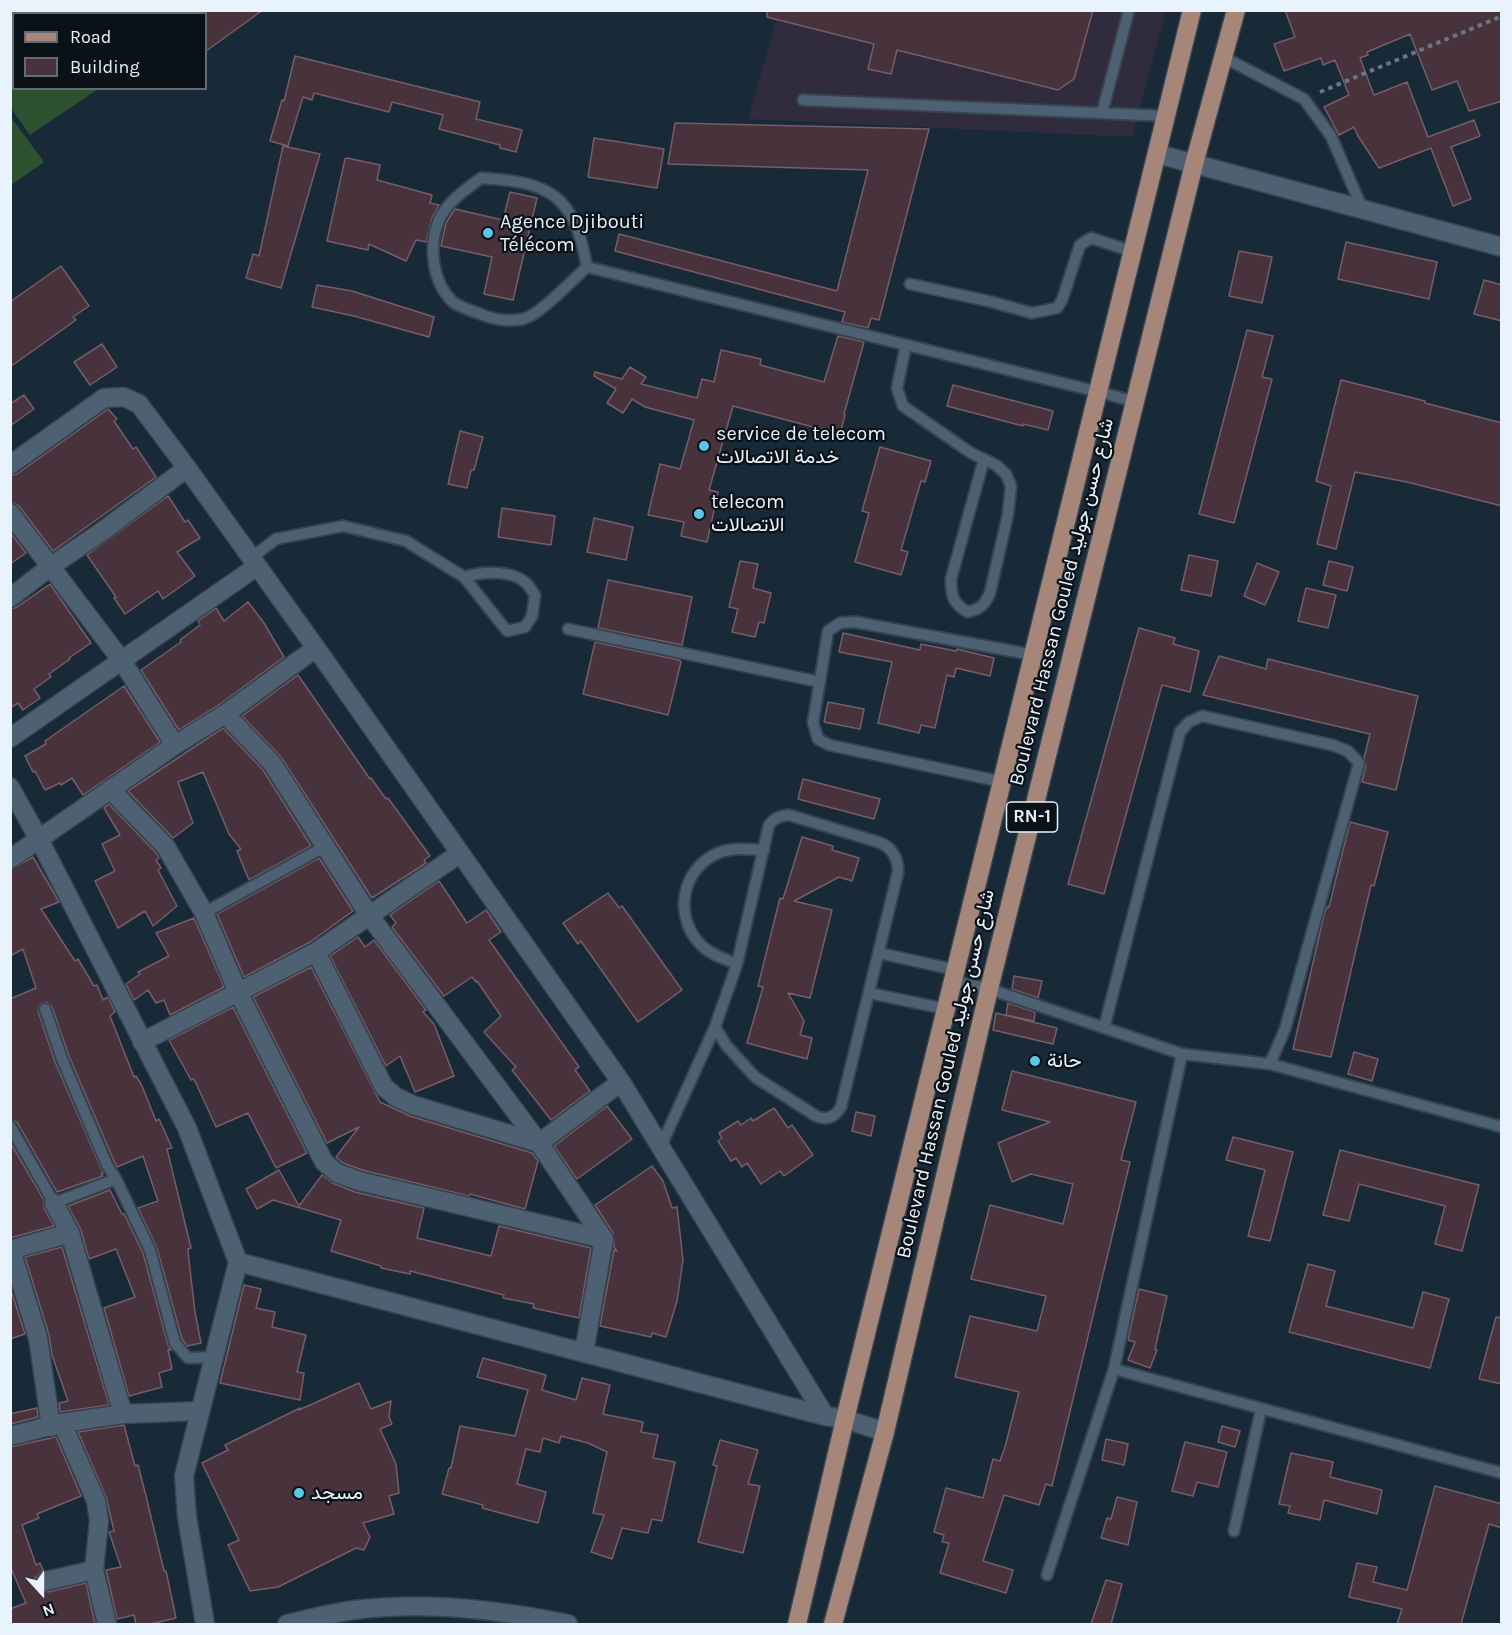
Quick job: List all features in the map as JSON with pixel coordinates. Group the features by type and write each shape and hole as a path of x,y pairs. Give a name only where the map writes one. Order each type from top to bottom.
{"main road":[{"name":"Boulevard Hassan Gouled شارع حسن جوليد","path":"797,1624 845,1419 1192,10"},
{"name":"Boulevard Hassan Gouled شارع حسن جوليد","path":"832,1624 885,1432 989,989 1194,164 1236,10"}],"street":[{"path":"1158,154 1502,248"},
{"path":"10,465 104,398 124,397 139,404 316,648 621,1082 825,1416"},
{"path":"10,598 187,468"},
{"path":"10,513 122,661 175,745"},
{"path":"10,738 122,661 253,563"},
{"path":"10,859 175,745 225,714 316,648"},
{"path":"225,714 272,764 369,915 539,1143 604,1239 584,1352"},
{"path":"10,787 40,840 187,1128 238,1262 184,1476 187,1517 205,1624"},
{"path":"110,789 166,848 204,913 238,992 324,1162 337,1173 359,1180 604,1239"},
{"path":"142,1042 316,952 459,854"},
{"path":"316,952 384,1087 396,1097 414,1106 539,1143"},
{"path":"539,1143 621,1082"},
{"path":"54,1203 70,1233 123,1414"},
{"path":"70,1233 11,1250 38,1338 57,1425 96,1501 99,1521 94,1570 107,1624"},
{"path":"238,1262 825,1416 845,1419 885,1432"},
{"path":"10,1436 57,1425 123,1414 200,1411"},
{"path":"46,1581 94,1570"},
{"path":"287,1624 354,1610 410,1606 481,1608 568,1624"}],"lane":[{"path":"1102,113 1129,10"},
{"path":"1223,57 1304,99 1331,136 1363,210"},
{"path":"804,100 1167,116"},
{"path":"481,178 505,179 549,191 561,200 570,212 584,248 587,267 552,299 525,319 495,321 455,303 442,289 435,273 433,236 440,218 455,198 481,178"},
{"path":"910,284 988,301 1032,314 1057,308 1062,300 1080,245 1091,238 1134,252"},
{"path":"587,267 1136,402"},
{"path":"906,345 897,388 903,406 970,453 984,459 996,465 1006,474 1011,486 1008,513 990,592 985,603 977,610 968,612 954,602 951,594 951,579 984,459"},
{"path":"253,563 276,539 343,526 406,541 464,577 507,631 525,627 532,616 535,595 525,582 507,574 482,572 464,577"},
{"path":"1003,782 829,745 818,739 813,723 828,631 840,623 855,622 1034,655"},
{"path":"568,629 820,682"},
{"path":"1104,1028 1180,732 1189,722 1202,716 1332,745 1348,751 1359,764 1284,1029 1270,1064"},
{"path":"661,1146 715,1027 737,964 769,825 780,817 789,815 878,842 889,848 898,863 898,872 841,1107 833,1116 827,1118 816,1116 755,1077 726,1045 715,1027"},
{"path":"204,913 326,846"},
{"path":"737,964 714,955 693,936 687,924 684,896 688,882 696,870 718,853 732,849 764,850"},
{"path":"879,953 955,975 989,989 1182,1054 1270,1064 1502,1127"},
{"path":"869,993 946,1009"},
{"path":"45,1009 62,1059 107,1166 116,1179 150,1250 175,1343 188,1358 214,1357"},
{"path":"1047,1575 1114,1369 1182,1054"},
{"path":"10,1126 54,1203 116,1179"},
{"path":"1114,1369 1502,1473"},
{"path":"1234,1532 1261,1410"}],"path":[{"path":"1304,99 1502,16"}],"shaded area":[{"path":"779,11 1166,11 1132,137 748,119"}],"green space":[{"path":"11,58 12,90 97,90 30,135 11,108"},
{"path":"10,116 44,162 11,185 10,185"}],"building":[{"path":"206,10 263,10 207,50"},
{"path":"767,10 1093,10 1074,79 1058,90 897,50 891,74 868,69 874,44 767,17"},
{"path":"1285,10 1502,10 1502,101 1469,111 1457,81 1432,90 1410,34 1367,52 1368,55 1360,58 1374,95 1407,82 1428,137 1474,120 1480,136 1451,147 1471,199 1453,206 1431,148 1379,168 1354,127 1339,135 1324,107 1349,95 1335,60 1323,65 1321,58 1284,71 1274,44 1295,37"},
{"path":"295,56 480,102 476,119 522,130 516,152 500,148 500,145 439,129 443,115 392,102 389,112 314,93 312,100 303,97 288,146 270,141 282,100 284,101"},
{"path":"675,123 929,129 879,320 871,318 868,328 842,322 845,312 615,251 619,234 837,291 868,170 668,164"},
{"path":"594,138 664,149 657,188 588,177"},
{"path":"283,146 320,154 281,288 246,278 253,254 259,256"},
{"path":"347,158 380,165 377,180 432,195 430,203 439,205 432,218 426,242 416,240 406,261 369,244 368,250 327,241"},
{"name":"Agence Djibouti Télécom","path":"510,192 537,198 513,300 484,294 492,257 441,246 446,223 455,209 503,220"},
{"path":"1346,242 1437,262 1429,299 1338,279"},
{"path":"1239,251 1272,257 1262,303 1229,296"},
{"path":"61,266 89,306 73,317 76,320 10,367 10,302"},
{"path":"1484,280 1502,285 1502,321 1474,314"},
{"path":"317,285 352,291 434,317 429,337 312,307"},
{"path":"1247,330 1273,336 1262,377 1272,379 1234,523 1199,514"},
{"path":"838,336 864,342 840,434 733,406 709,490 718,492 707,542 681,536 684,522 648,515 660,464 680,469 694,420 645,407 632,399 623,413 607,403 616,389 594,376 595,372 622,379 630,367 646,377 641,384 697,398 702,379 714,382 721,350 761,359 760,365 824,382"},
{"path":"102,344 117,367 90,385 74,362"},
{"path":"1341,380 1502,423 1502,506 1407,482 1355,472 1336,549 1317,544 1331,486 1316,481"},
{"path":"953,385 1053,411 1048,430 1023,424 1023,426 947,406"},
{"path":"24,395 34,409 10,426 10,404"},
{"path":"108,409 117,419 114,421 133,449 136,447 156,477 53,551 19,506 10,502 10,476 17,474"},
{"path":"460,431 483,437 467,488 448,484"},
{"path":"880,447 931,461 925,482 921,481 901,550 908,552 901,575 855,562 869,513 862,511"},
{"path":"168,496 185,522 188,520 200,538 177,552 195,576 163,599 158,591 125,614 87,555"},
{"path":"502,508 555,516 551,545 498,537"},
{"path":"594,518 633,527 626,560 587,552"},
{"path":"10,532 26,553 10,564"},
{"path":"1189,555 1218,561 1211,596 1181,590"},
{"path":"740,561 758,564 753,588 771,593 764,623 759,622 755,637 732,632 738,609 729,607"},
{"path":"1329,561 1353,567 1347,591 1323,585"},
{"path":"1257,563 1279,572 1265,605 1244,596"},
{"path":"608,580 692,597 682,645 598,628"},
{"path":"50,584 91,643 49,674 51,677 34,689 40,698 23,710 18,703 10,708 10,609 17,607"},
{"path":"1306,588 1336,595 1328,628 1298,621"},
{"path":"248,602 264,623 284,657 219,705 179,730 141,670 181,642 180,640 200,625 198,621 216,608 224,621"},
{"path":"1139,628 1175,638 1173,644 1199,651 1190,692 1162,685 1104,894 1068,884"},
{"path":"843,633 920,650 921,644 956,651 957,649 994,658 990,676 956,668 954,677 947,675 935,728 921,725 919,733 878,723 892,662 839,652"},
{"path":"595,642 681,662 668,715 583,694"},
{"path":"1219,656 1266,669 1268,659 1418,696 1396,790 1362,782 1366,765 1364,758 1370,734 1203,695"},
{"path":"298,675 370,779 386,799 388,798 430,856 424,860 426,863 372,898 281,757 242,716"},
{"path":"124,686 160,742 83,795 72,778 61,785 60,783 45,790 25,756 46,744 45,741"},
{"path":"828,702 864,709 860,729 824,722"},
{"path":"223,728 263,770 311,846 249,880 237,851 241,849 229,834 203,772 178,782 193,823 173,838 128,791"},
{"path":"803,779 880,799 874,819 798,799"},
{"path":"109,804 157,854 159,858 156,860 161,868 158,870 177,906 153,926 145,911 118,928 95,881 115,871 102,844 120,835 104,808"},
{"path":"1350,822 1388,832 1374,886 1371,885 1331,1057 1293,1049 1324,915 1329,907"},
{"path":"802,837 833,846 832,850 859,858 852,881 839,877 794,901 832,910 810,998 788,993 804,1021 800,1035 812,1038 807,1059 747,1043 763,987 758,986 780,898 783,899"},
{"path":"33,857 59,902 41,909 75,961 78,959 94,986 97,985 103,1000 108,997 115,1012 110,1016 134,1077 136,1076 142,1086 156,1121 159,1119 172,1148 167,1149 191,1248 188,1249 189,1261 201,1343 187,1346 182,1339 157,1248 138,1208 158,1201 143,1156 117,1167 69,1056 52,1007 47,1002 40,1004 38,1011 55,1062 103,1176 57,1192 17,1122 10,1119 10,999 36,988 23,949 10,956 10,870"},
{"path":"319,858 353,911 310,942 244,977 217,914"},
{"path":"439,881 467,923 486,910 501,932 489,940 579,1067 575,1070 590,1091 551,1120 512,1070 516,1067 484,1032 501,1016 477,981 472,977 444,996 392,927 396,923 390,915"},
{"path":"608,893 619,908 622,906 682,990 638,1022 581,941 578,944 563,923"},
{"path":"194,918 224,987 170,1015 164,1000 156,1003 148,990 134,1000 126,984 140,974 138,972 169,956 156,933"},
{"path":"358,937 365,947 374,940 426,1010 423,1012 434,1024 454,1076 415,1092 400,1056 386,1066 330,956"},
{"path":"311,967 380,1102 410,1116 532,1153 538,1161 525,1209 362,1170 343,1163 336,1157 359,1127 327,1143 253,997"},
{"path":"1014,976 1042,981 1038,998 1012,989"},
{"path":"1008,1003 1035,1012 1034,1021 1006,1015"},
{"path":"233,1007 307,1153 276,1168 248,1113 216,1127 194,1079 191,1080 169,1040"},
{"path":"996,1013 1057,1028 1053,1044 993,1030"},
{"path":"1354,1052 1378,1059 1372,1081 1348,1074"},
{"path":"1012,1071 1136,1102 1121,1160 1130,1162 1052,1486 1046,1484 1039,1505 1004,1495 983,1561 1013,1570 1006,1593 940,1573 949,1543 942,1542 944,1535 934,1532 946,1488 983,1498 993,1459 1000,1461 1005,1447 1019,1392 955,1377 970,1316 1037,1331 1046,1296 971,1279 990,1205 1063,1224 1073,1184 1031,1174 1012,1182 998,1143 1050,1122 1002,1110"},
{"path":"607,1106 632,1139 577,1179 554,1146"},
{"path":"774,1108 788,1128 792,1125 813,1155 784,1176 780,1171 761,1184 747,1163 742,1167 736,1158 731,1161 718,1141 722,1138 719,1133 738,1121 741,1125 751,1118 753,1121"},
{"path":"856,1112 875,1116 871,1136 852,1131"},
{"path":"1233,1137 1293,1152 1270,1241 1248,1236 1265,1170 1226,1160"},
{"path":"10,1142 44,1200 44,1208 54,1226 10,1238"},
{"path":"1340,1150 1479,1185 1462,1251 1435,1244 1445,1206 1359,1184 1349,1221 1323,1215"},
{"path":"652,1166 663,1181 672,1208 677,1207 683,1260 677,1301 666,1337 652,1333 651,1337 600,1326 614,1250 617,1251 614,1247 613,1233 595,1205"},
{"path":"279,1170 299,1206 322,1175 333,1183 355,1192 424,1208 417,1238 491,1256 499,1226 591,1248 579,1318 533,1308 534,1304 503,1298 504,1295 410,1271 410,1274 381,1268 381,1266 331,1251 341,1220 273,1200 257,1209 246,1189"},
{"path":"110,1190 143,1253 171,1350 168,1350 172,1369 159,1373 162,1387 129,1396 104,1308 135,1297 116,1249 89,1259 81,1230 68,1206"},
{"path":"62,1247 109,1405 60,1412 59,1403 68,1401 52,1355 49,1335 25,1257"},
{"path":"1308,1264 1335,1271 1326,1306 1413,1328 1423,1292 1449,1299 1430,1368 1289,1332"},
{"path":"244,1285 261,1289 256,1308 275,1312 272,1327 306,1335 297,1372 304,1373 300,1400 220,1383"},
{"path":"10,1287 25,1334 10,1339"},
{"path":"1139,1289 1167,1296 1155,1349 1157,1350 1150,1368 1128,1360 1135,1342 1128,1340"},
{"path":"1496,1317 1502,1318 1502,1384 1479,1379"},
{"path":"483,1358 546,1375 542,1390 576,1400 582,1378 610,1385 603,1414 643,1422 641,1432 658,1435 653,1458 675,1462 662,1521 652,1519 648,1533 622,1528 612,1559 591,1552 604,1515 593,1513 607,1452 588,1443 561,1436 559,1443 543,1438 540,1452 526,1449 517,1484 546,1492 538,1523 482,1508 483,1505 442,1494 449,1468 451,1468 460,1426 515,1436 528,1390 477,1377"},
{"path":"359,1383 371,1409 391,1401 389,1417 392,1424 380,1429 396,1464 399,1493 389,1496 394,1514 363,1523 370,1537 364,1550 356,1548 278,1587 250,1591 228,1545 239,1540 202,1463 228,1450 225,1445 300,1408 299,1410"},
{"path":"37,1408 38,1417 10,1424 10,1414"},
{"path":"124,1425 135,1466 138,1465 176,1618 150,1624 136,1624 134,1615 117,1619 106,1570 121,1567 109,1532 114,1531 106,1497 78,1432"},
{"path":"1222,1426 1240,1431 1235,1447 1218,1442"},
{"path":"56,1437 81,1496 37,1514 39,1518 22,1525 36,1565 40,1563 43,1570 35,1578 37,1588 48,1592 86,1583 95,1624 10,1624 10,1609 26,1603 10,1566 10,1447"},
{"path":"1106,1439 1128,1444 1124,1465 1102,1460"},
{"path":"720,1440 758,1450 748,1484 760,1486 743,1553 698,1542 717,1466 713,1465"},
{"path":"1185,1442 1227,1452 1218,1487 1197,1482 1193,1496 1172,1491"},
{"path":"1291,1453 1333,1462 1330,1477 1382,1490 1377,1514 1324,1500 1320,1520 1288,1513 1290,1506 1279,1504"},
{"path":"1435,1486 1502,1504 1502,1528 1489,1524 1461,1624 1397,1624 1402,1609 1349,1597 1357,1563 1377,1567 1373,1582 1407,1590"},
{"path":"1117,1497 1137,1502 1128,1545 1101,1538 1107,1518 1111,1519"},
{"path":"1106,1580 1122,1584 1111,1624 1091,1624"}],"place":[{"name":"Agence Djibouti Télécom","path":"488,233"},
{"name":"service de telecom خدمة الاتصالات","path":"704,446"},
{"name":"telecom الاتصالات","path":"699,514"},
{"name":"حانة","path":"1035,1061"},
{"name":"مسجد","path":"299,1493"}]}
